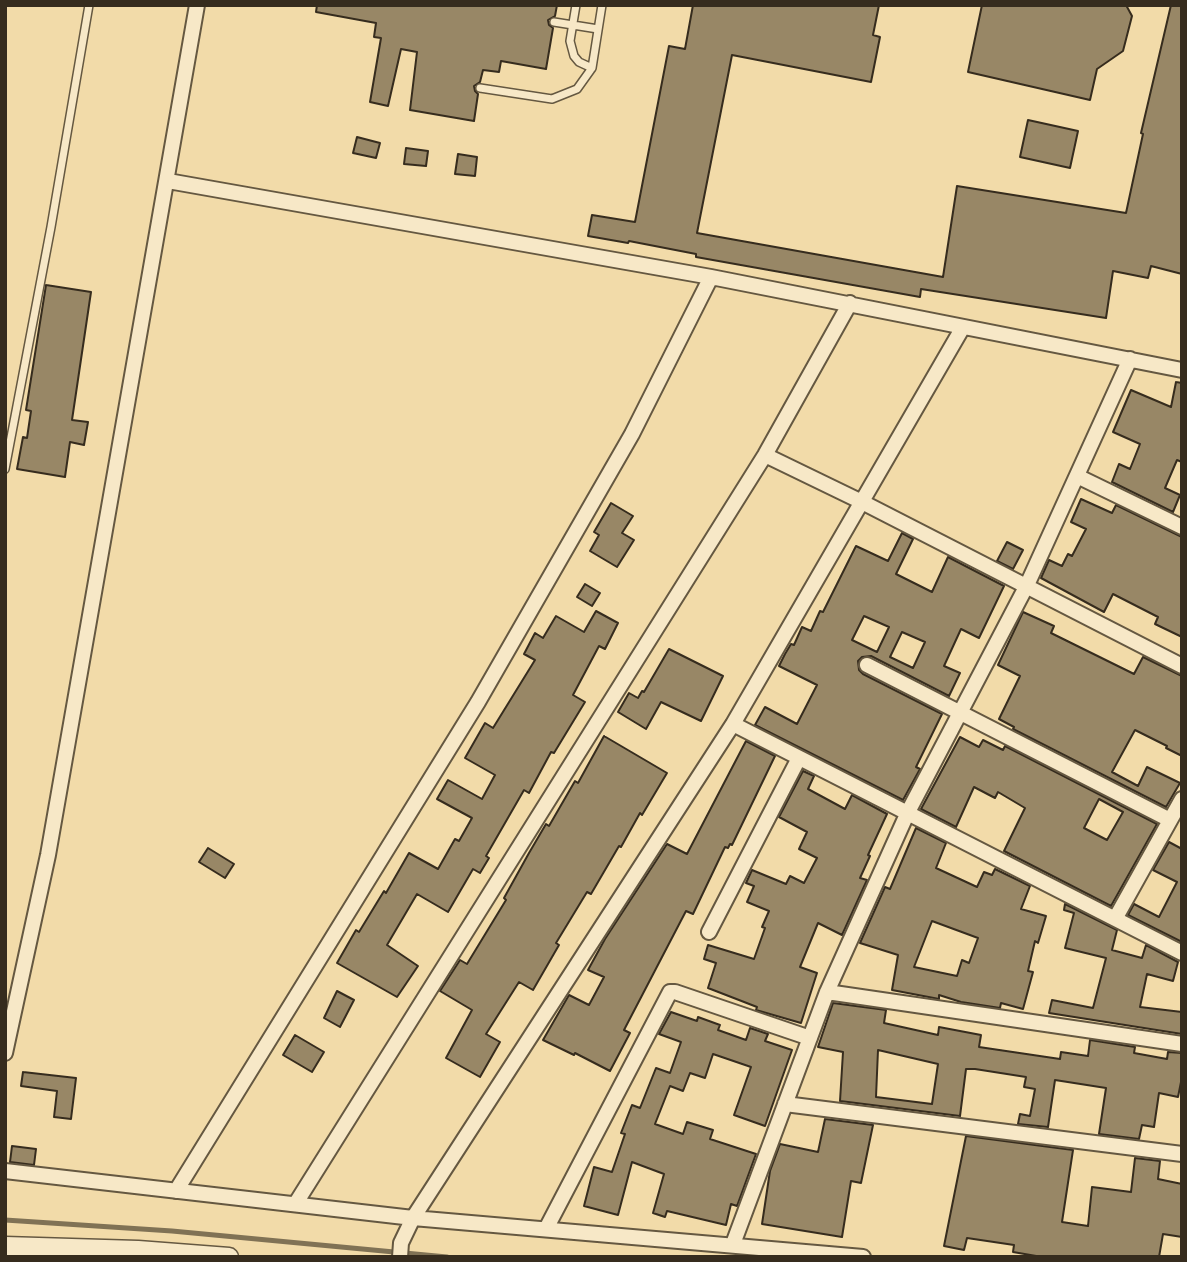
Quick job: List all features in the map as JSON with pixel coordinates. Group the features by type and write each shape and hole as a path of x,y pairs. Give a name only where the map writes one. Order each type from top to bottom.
{"street":[{"path":"5,1053 48,855 197,5"},
{"path":"168,181 710,276 1182,370"},
{"path":"176,1191 478,702 632,434 710,276"},
{"path":"296,1203 765,455 850,303"},
{"path":"401,1250 413,1218 733,724 963,327"},
{"path":"733,1244 827,992 908,812 1027,585 1130,359"},
{"path":"765,455 1027,585 1182,666"},
{"path":"1077,476 1182,527"},
{"path":"867,665 1170,820"},
{"path":"733,724 1182,953"},
{"path":"709,932 799,758"},
{"path":"1115,919 1182,799"},
{"path":"546,1229 670,992 810,1038"},
{"path":"827,992 1182,1044"},
{"path":"785,1104 1182,1154"},
{"path":"5,1171 413,1218 863,1257"},
{"path":"7,1250 229,1257"}],"lane":[{"path":"5,469 89,5"},
{"path":"576,5 570,41 573,55 579,62 592,68"},
{"path":"480,88 552,99 577,89 592,68 602,5"},
{"path":"554,22 598,29"}],"building":[{"path":"317,5 557,5 555,16 548,20 553,28 546,69 501,61 499,72 483,70 480,82 474,86 478,94 474,121 410,110 417,52 401,49 388,106 370,102 381,38 374,37 376,23 316,12"},
{"path":"693,5 879,5 873,35 880,37 871,82 732,55 697,233 943,277 957,186 1126,213 1143,134 1141,133 1171,5 1182,5 1182,274 1151,266 1148,278 1113,271 1106,318 921,289 920,297 696,257 696,254 629,241 628,243 588,236 592,215 635,222 669,46 685,49"},
{"path":"982,5 1126,5 1132,16 1123,51 1097,69 1090,100 968,72"},
{"path":"1028,120 1078,131 1070,168 1020,157"},
{"path":"357,137 380,143 376,158 353,153"},
{"path":"406,148 428,151 426,166 404,164"},
{"path":"458,154 477,157 475,176 455,174"},
{"path":"46,285 91,292 72,420 88,422 84,445 70,442 65,477 17,469 23,437 27,438 31,411 26,410"},
{"path":"1176,382 1182,383 1182,462 1177,460 1165,488 1180,495 1173,512 1112,482 1119,464 1130,469 1140,444 1113,432 1131,390 1171,407"},
{"path":"1081,499 1112,513 1116,505 1182,537 1182,637 1155,624 1158,617 1113,594 1104,612 1041,578 1049,560 1062,566 1068,554 1072,556 1086,529 1071,522"},
{"path":"611,503 633,516 622,533 634,540 617,567 590,551 599,535 594,532"},
{"path":"902,533 913,539 896,574 932,592 948,557 1004,586 979,638 961,629 944,666 960,673 949,696 871,656 862,657 858,661 859,670 863,674 942,714 916,767 920,769 903,800 755,725 765,707 797,724 817,685 779,666 791,644 794,645 802,627 811,631 856,546 888,561","holes":["864,616 889,627 877,652 852,640","902,632 925,642 913,668 890,657"]},
{"path":"1007,542 1023,550 1013,569 997,561"},
{"path":"585,584 600,593 592,606 577,597"},
{"path":"596,611 618,623 605,649 599,646 573,695 585,702 554,753 551,752 529,793 524,790 486,856 489,858 480,873 473,869 448,912 417,894 387,945 418,966 397,997 337,963 356,930 359,932 384,891 386,893 409,853 438,869 455,839 459,841 472,818 437,799 448,780 482,799 495,775 465,758 485,723 493,728 535,660 524,654 535,633 543,638 556,616 584,632"},
{"path":"1023,612 1054,626 1051,633 1134,674 1143,657 1182,676 1182,756 1135,730 1112,772 1138,786 1147,767 1180,783 1166,807 1013,729 1014,727 999,719 1020,676 998,665"},
{"path":"669,649 723,676 701,721 661,702 646,729 618,712 629,693 638,698 642,691 644,692"},
{"path":"604,736 667,773 591,894 587,892 556,943 559,945 533,990 519,982 486,1034 500,1042 480,1077 446,1058 472,1010 440,991 460,960 467,964 506,900 504,898 546,824 549,826 575,781 578,783"},
{"path":"960,737 979,747 983,740 1003,750 1005,746 1157,824 1111,906 1004,851 1025,808 998,792 995,798 974,787 956,827 921,809","holes":["1099,799 1123,812 1107,840 1084,828"]},
{"path":"746,741 775,756 732,845 725,847 693,914 686,911 624,1030 630,1033 610,1071 543,1040 569,995 589,1005 604,977 588,970 605,939 667,844 687,854"},
{"path":"803,771 814,776 808,789 845,809 852,795 887,814 860,878 867,880 842,935 818,923 800,967 817,973 801,1023 756,1010 757,1007 708,988 716,963 704,959 708,945 754,959 769,911 747,902 754,886 746,883 752,870 786,884 790,876 804,883 817,858 799,849 807,832 779,817"},
{"path":"916,828 946,843 936,868 977,887 984,872 992,875 995,869 1030,886 1021,909 1046,916 1038,943 1035,941 1028,971 1033,972 1023,1009 1001,1003 1000,1008 961,1002 939,995 939,999 892,990 898,955 860,943 885,887 890,889","holes":["932,921 978,938 969,963 962,960 957,976 914,967"]},
{"path":"1169,842 1182,849 1182,942 1128,915 1134,904 1159,917 1177,882 1153,870"},
{"path":"208,848 234,864 225,878 199,862"},
{"path":"1065,904 1117,930 1112,950 1142,958 1146,945 1178,962 1173,981 1147,974 1140,1007 1182,1012 1182,1034 1049,1013 1052,1000 1093,1008 1106,958 1065,948 1074,913 1064,910"},
{"path":"337,991 354,1000 340,1027 324,1018"},
{"path":"833,1003 886,1010 884,1023 938,1035 939,1027 981,1035 979,1047 1060,1059 1061,1052 1088,1056 1090,1040 1135,1047 1134,1053 1167,1059 1168,1052 1182,1053 1182,1077 1178,1097 1159,1093 1154,1127 1142,1125 1139,1139 1099,1134 1106,1088 1055,1080 1048,1127 1018,1124 1020,1114 1030,1116 1035,1089 1024,1087 1026,1077 975,1069 966,1069 960,1116 840,1101 843,1052 818,1047","holes":["878,1050 938,1064 932,1104 876,1097"]},
{"path":"671,1012 720,1025 718,1030 746,1040 750,1028 768,1034 765,1041 792,1050 765,1126 734,1115 751,1067 713,1054 705,1078 690,1073 683,1091 670,1086 655,1124 683,1134 687,1122 713,1130 710,1139 756,1154 737,1206 731,1204 726,1225 667,1211 665,1217 653,1213 664,1174 632,1162 618,1215 584,1206 594,1167 612,1172 625,1134 621,1133 632,1105 640,1108 656,1068 670,1073 681,1042 659,1034"},
{"path":"295,1035 324,1052 312,1072 283,1055"},
{"path":"23,1072 76,1078 71,1119 54,1117 57,1091 21,1086"},
{"path":"825,1119 873,1125 861,1183 851,1181 842,1237 762,1224 770,1171 780,1144 818,1152"},
{"path":"966,1136 1073,1150 1062,1222 1088,1226 1092,1187 1131,1192 1135,1158 1160,1161 1158,1179 1182,1184 1182,1237 1163,1234 1159,1257 1042,1257 1013,1252 1014,1245 967,1238 964,1250 944,1246"},
{"path":"12,1146 36,1149 34,1165 10,1162"}],"waterway":[{"path":"5,1220 172,1231 447,1257"}]}
